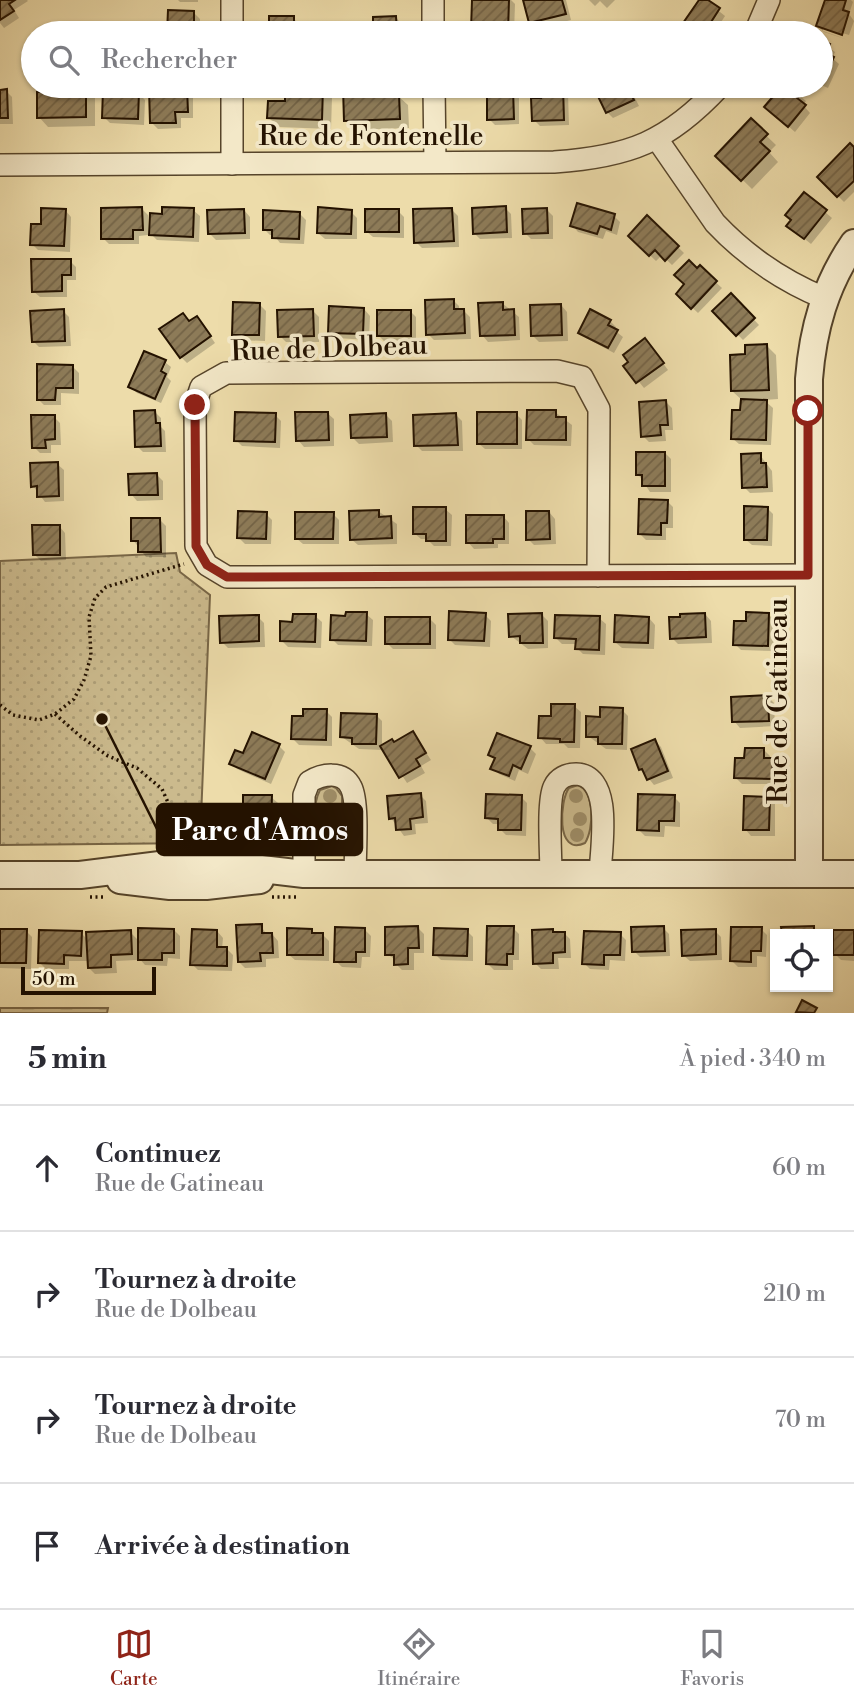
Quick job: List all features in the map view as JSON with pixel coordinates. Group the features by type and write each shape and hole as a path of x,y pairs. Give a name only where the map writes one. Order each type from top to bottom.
{"street":[{"path":"232,0 232,21"},
{"path":"433,0 433,21"},
{"path":"760,21 769,0"},
{"path":"232,98 232,164"},
{"path":"434,98 435,162"},
{"name":"Rue de Fontenelle","path":"0,165 589,160 613,155 657,139 683,121 707,98"},
{"path":"657,139 715,223 725,233 772,271 824,298"},
{"name":"Rue de Gatineau","path":"808,873 809,379 813,338 824,298 854,243"},
{"name":"Rue de Dolbeau","path":"203,558 196,546 195,405 201,387 226,373 556,371 582,377 599,409 598,576"},
{"path":"203,558 207,565 227,577 808,575"},
{"path":"551,874 553,790 563,777 574,774 590,778 600,792 600,874"},
{"path":"304,874 304,795 309,782 326,775 344,779 353,792 355,875"},
{"path":"0,875 80,875 170,886 206,886 304,874 854,874"}],"path":[{"path":"0,705 13,715 39,720 55,714 74,699 84,680 91,656 89,617 94,598 106,587 203,558"},
{"path":"55,714 108,756 137,768 162,789 187,847"}],"green space":[{"path":"176,553 180,572 210,595 200,843 0,845 0,561"},
{"path":"578,785 588,795 591,820 585,843 575,845 564,835 562,814 569,788"},
{"path":"332,786 342,796 342,834 337,843 329,847 321,845 318,840 315,810 320,790"},
{"path":"0,1008 108,1008 107,1013 0,1013"}],"building":[{"path":"0,0 15,0 9,4 14,11 0,20"},
{"path":"472,0 509,0 508,21 471,21"},
{"path":"523,0 562,0 566,14 528,21"},
{"path":"699,0 708,0 720,8 712,21 684,21"},
{"path":"825,0 846,0 843,10 849,12 842,35 833,32 833,21 818,21"},
{"path":"168,10 194,11 194,21 168,21"},
{"path":"269,16 294,16 294,21 269,21"},
{"path":"396,16 396,21 373,21 373,17"},
{"path":"7,89 8,118 0,118 0,90"},
{"path":"37,98 86,98 86,117 37,118"},
{"path":"103,98 139,98 138,119 102,118"},
{"path":"149,98 187,98 188,112 175,112 176,123 150,123"},
{"path":"285,98 323,98 322,120 267,118 268,101 285,101"},
{"path":"343,98 399,98 400,119 344,121"},
{"path":"487,98 513,98 514,119 487,120"},
{"path":"531,98 563,98 564,120 532,121"},
{"path":"599,98 633,98 634,100 606,113"},
{"path":"772,98 797,98 806,105 788,127 764,107"},
{"path":"751,118 768,134 760,142 770,151 741,181 715,156"},
{"path":"850,143 854,147 854,181 837,197 817,177"},
{"path":"804,192 827,210 804,239 786,226 791,220 785,215"},
{"path":"577,203 615,214 611,230 600,226 597,234 570,226"},
{"path":"506,206 507,232 473,234 472,208"},
{"path":"142,207 143,230 133,230 133,239 101,239 101,208"},
{"path":"162,207 194,208 193,237 149,235 150,213 162,214"},
{"path":"318,207 352,210 351,234 317,233"},
{"path":"41,208 66,209 64,246 30,245 31,224 41,224"},
{"path":"452,208 454,241 414,243 413,209"},
{"path":"547,208 548,233 523,234 522,209"},
{"path":"244,209 245,233 208,234 207,210"},
{"path":"365,209 399,209 399,232 365,232"},
{"path":"263,210 300,212 299,239 272,238 272,230 263,230"},
{"path":"647,215 679,246 665,261 655,250 649,256 628,236"},
{"path":"31,259 71,259 71,275 62,275 62,291 32,292"},
{"path":"689,260 697,268 700,265 717,281 691,309 676,294 684,284 674,275"},
{"path":"731,293 755,318 736,336 712,311"},
{"path":"454,299 454,309 464,309 465,333 426,335 425,300"},
{"path":"233,302 260,303 259,335 232,335"},
{"path":"503,302 503,310 514,309 515,335 480,336 478,303"},
{"path":"561,304 562,335 531,336 530,305"},
{"path":"329,306 364,308 363,334 328,333"},
{"path":"64,309 65,341 32,342 30,311"},
{"path":"313,309 314,336 278,337 277,310"},
{"path":"590,309 611,320 608,325 618,330 608,348 578,333"},
{"path":"377,310 411,310 411,336 377,336"},
{"path":"183,313 189,321 197,316 211,336 180,358 159,329"},
{"path":"645,338 664,363 636,383 623,366 628,362 623,355"},
{"path":"767,344 769,390 731,391 730,355 745,354 745,345"},
{"path":"144,351 166,360 161,371 166,374 155,399 128,387"},
{"path":"37,364 73,365 73,388 56,388 55,400 37,400"},
{"path":"741,399 767,400 766,440 731,439 732,410 740,410"},
{"path":"666,400 668,425 660,425 661,435 641,437 639,402"},
{"path":"155,410 156,423 160,423 161,446 135,447 134,411"},
{"path":"527,410 556,410 556,417 566,417 566,440 526,440"},
{"path":"235,412 276,413 275,442 234,441"},
{"path":"295,412 328,412 329,440 296,441"},
{"path":"477,412 517,412 517,444 477,444"},
{"path":"386,413 387,437 351,438 350,415"},
{"path":"456,413 458,445 414,446 413,415"},
{"path":"31,415 55,415 55,439 45,440 46,448 32,448"},
{"path":"636,452 665,452 665,486 642,486 642,475 636,475"},
{"path":"761,453 761,463 766,463 767,487 742,488 741,454"},
{"path":"58,462 59,496 37,497 37,486 31,487 30,463"},
{"path":"157,473 158,495 129,495 128,474"},
{"path":"639,499 668,500 667,523 661,523 661,535 638,534"},
{"path":"744,506 768,507 767,540 744,540"},
{"path":"413,507 446,507 446,541 426,541 426,534 413,534"},
{"path":"379,510 379,517 391,516 392,538 350,540 349,511"},
{"path":"238,511 267,512 266,539 237,538"},
{"path":"526,511 549,511 550,539 526,540"},
{"path":"295,512 334,512 333,539 295,539"},
{"path":"466,515 504,515 504,539 493,539 493,543 466,543"},
{"path":"131,518 160,518 161,552 138,552 138,541 131,541"},
{"path":"32,525 60,525 60,555 33,555"},
{"path":"449,611 486,613 484,641 448,640"},
{"path":"346,612 367,612 366,641 330,640 331,615 345,616"},
{"path":"746,612 769,613 768,646 733,645 734,621 746,621"},
{"path":"542,613 543,643 520,643 520,636 509,637 508,614"},
{"path":"705,613 706,637 670,639 669,617"},
{"path":"293,614 316,614 315,642 280,641 280,621 292,622"},
{"path":"259,615 259,641 220,643 219,616"},
{"path":"555,615 600,616 599,650 575,649 576,639 554,638"},
{"path":"615,615 649,617 648,643 614,642"},
{"path":"385,617 430,617 430,644 385,644"},
{"path":"768,695 769,721 732,722 731,697"},
{"path":"551,704 575,704 574,742 538,738 539,716 551,716"},
{"path":"600,707 623,708 622,744 598,744 598,737 586,737 586,716 600,717"},
{"path":"303,709 327,709 326,740 291,739 292,716 303,716"},
{"path":"341,713 377,714 376,744 352,744 352,738 340,737"},
{"path":"413,731 426,753 416,759 420,766 399,778 380,746 392,739 394,742"},
{"path":"252,732 280,744 265,779 229,764 235,750 243,753"},
{"path":"497,733 531,746 521,769 513,765 509,776 490,769 495,758 488,755"},
{"path":"655,739 668,771 647,780 642,769 639,770 631,749"},
{"path":"745,748 764,748 764,758 773,758 772,779 734,778 735,758 744,758"},
{"path":"421,793 423,817 410,819 411,829 396,830 395,818 389,819 387,796"},
{"path":"486,794 522,795 521,830 498,830 498,819 485,818"},
{"path":"638,794 675,795 674,821 659,821 659,831 637,830"},
{"path":"243,795 272,795 271,829 250,829 250,819 243,819"},
{"path":"744,796 770,797 769,830 743,830"},
{"path":"262,924 262,933 272,933 273,953 260,953 261,961 238,962 236,925"},
{"path":"418,926 419,948 408,948 408,964 394,965 394,955 385,955 385,927"},
{"path":"487,926 514,926 513,954 507,954 507,965 486,964"},
{"path":"664,926 665,951 632,952 631,927"},
{"path":"814,926 814,929 781,929"},
{"path":"335,927 365,928 365,952 356,952 356,962 334,962"},
{"path":"731,927 762,927 761,951 751,951 751,962 730,961"},
{"path":"138,928 174,929 174,953 162,953 162,960 138,960"},
{"path":"287,928 312,929 312,933 323,933 323,955 287,955"},
{"path":"434,928 468,929 467,956 433,955"},
{"path":"0,929 27,929 26,963 0,963"},
{"path":"192,929 217,930 217,947 227,947 227,966 190,965"},
{"path":"553,929 553,932 565,932 565,952 553,953 553,963 533,964 532,930"},
{"path":"716,929 716,954 682,956 681,930"},
{"path":"39,930 82,931 81,956 64,955 64,964 38,963"},
{"path":"131,930 132,954 111,955 111,967 88,968 86,932"},
{"path":"833,930 854,930 854,955 833,955"},
{"path":"584,931 621,932 620,955 604,955 604,965 582,964"},
{"path":"802,1000 817,1008 814,1013 796,1012"}],"place":[{"name":"Parc d'Amos","path":"102,719"}],"route":[{"path":"195,405 196,546 207,565 227,577 808,575 808,411"}]}
